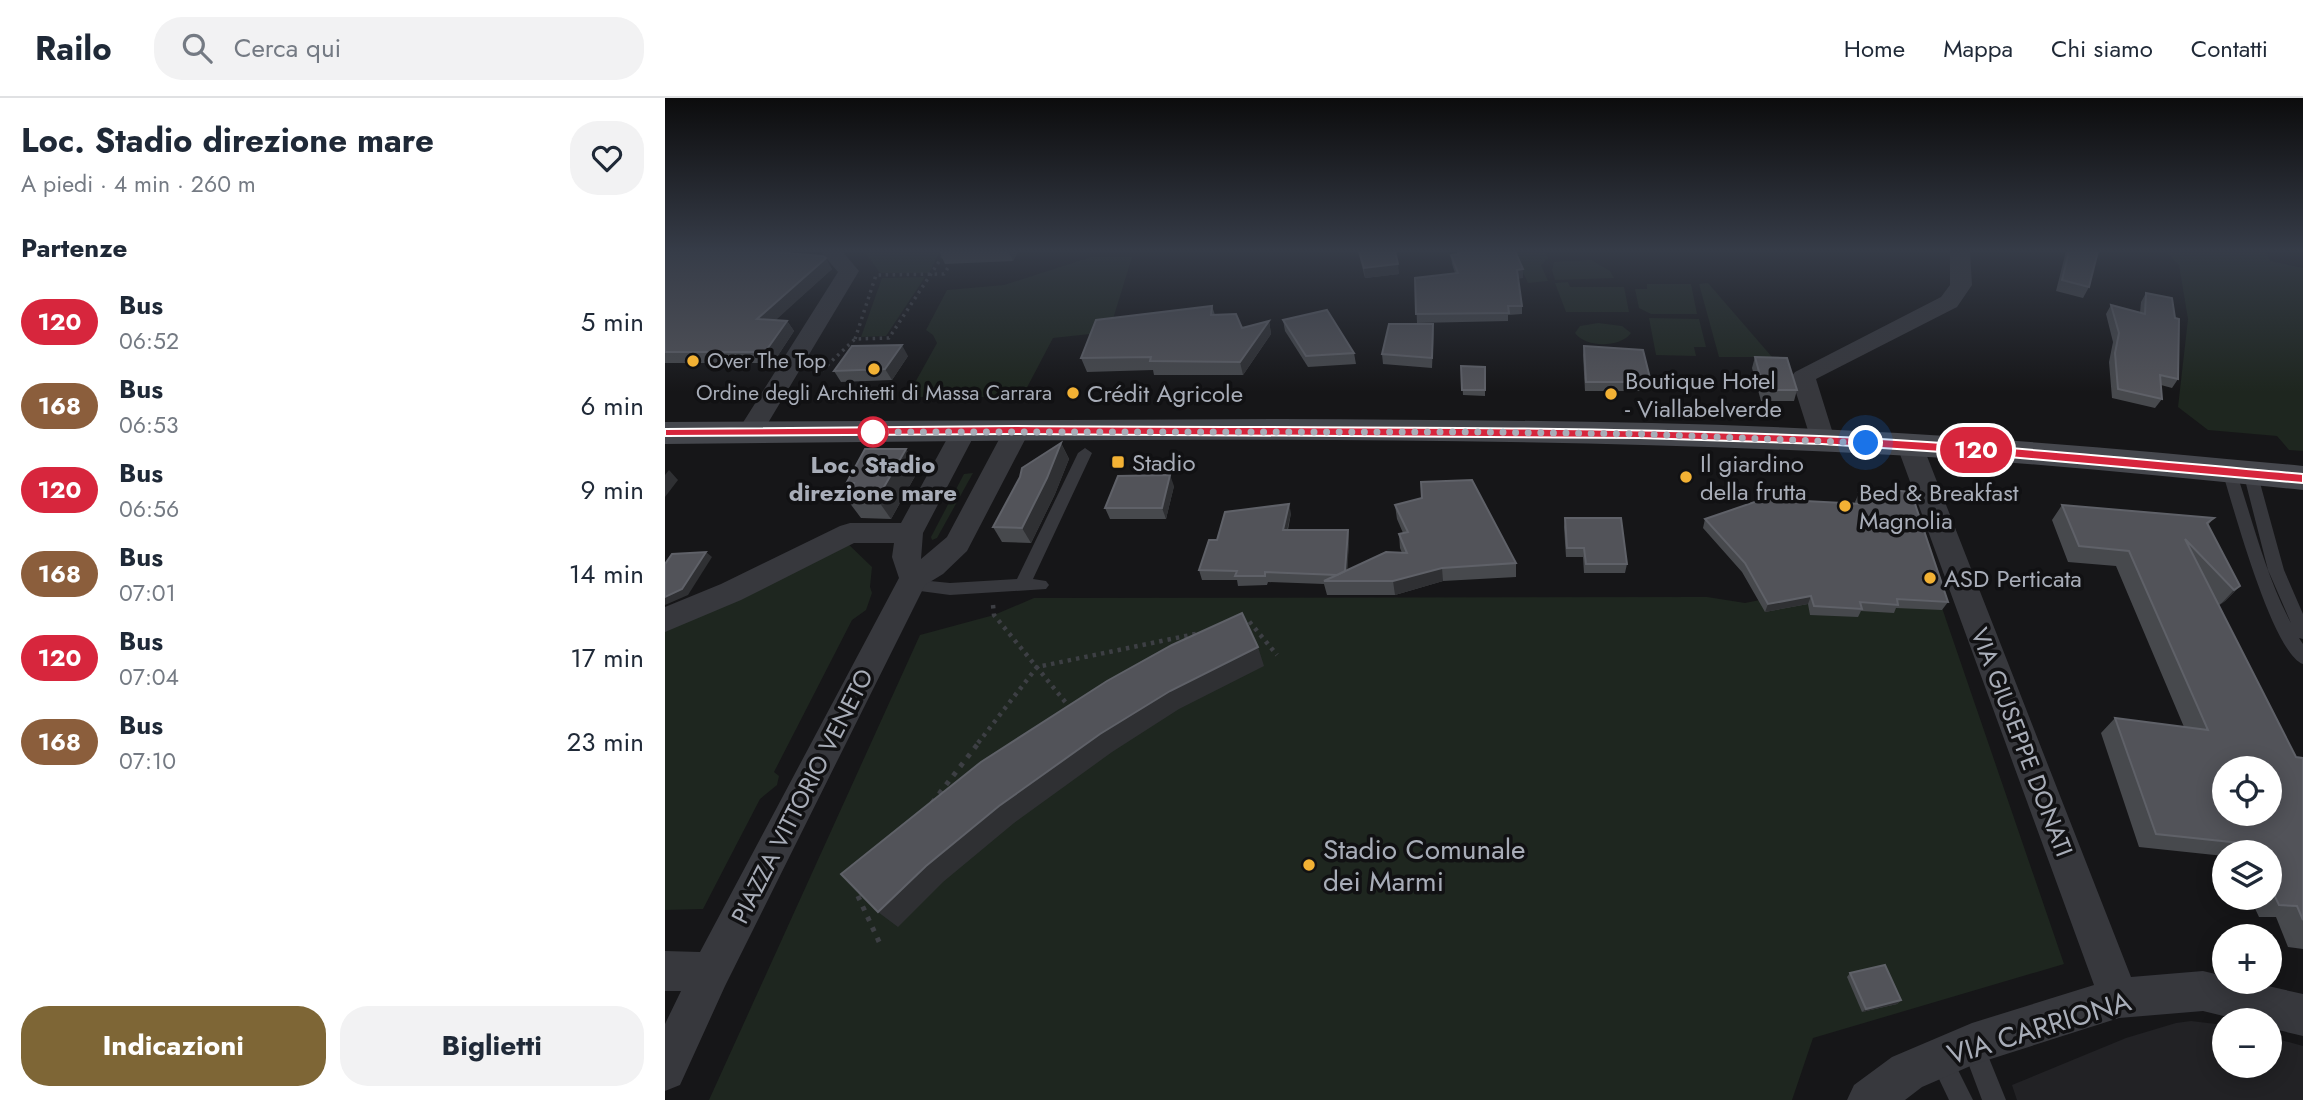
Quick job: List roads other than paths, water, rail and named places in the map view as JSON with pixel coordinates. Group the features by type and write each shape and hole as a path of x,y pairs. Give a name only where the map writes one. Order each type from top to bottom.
{"main road":[{"path":"665,433 1017,430 1474,432 1822,440 2303,478"}],"street":[{"path":"750,432 833,298"},
{"path":"1822,440 1803,377 1949,302 1952,298"},
{"name":"PIAZZA VITTORIO VENETO","path":"665,1070 711,972 912,581 957,544 1017,430"},
{"path":"912,581 906,557 909,533 964,432"},
{"name":"VIA GIUSEPPE DONATI","path":"1910,446 2119,998"},
{"path":"665,620 731,592 850,533 909,533"},
{"path":"665,971 711,972"},
{"name":"VIA CARRIONA","path":"1869,1100 1907,1072 1956,1051 2119,998 2203,991 2303,1015"}],"lane":[{"path":"1022,585 1085,453"},
{"path":"2240,471 2276,570 2303,633"},
{"path":"2240,471 2262,577 2303,657"},
{"path":"912,581 950,589 1041,584"},
{"path":"1956,1051 1961,1100"},
{"path":"1956,1051 1994,1100"}],"place":[{"name":"Over The Top","path":"693,361"},
{"name":"Ordine degli Architetti di Massa Carrara","path":"874,369"},
{"name":"Crédit Agricole","path":"1073,393"},
{"name":"Boutique Hotel - Viallabelverde","path":"1611,394"},
{"name":"Loc. Stadio direzione mare","path":"873,432"},
{"name":"Stadio","path":"1118,462"},
{"name":"Il giardino della frutta","path":"1686,477"},
{"name":"Bed & Breakfast Magnolia","path":"1845,506"},
{"name":"ASD Perticata","path":"1930,578"},
{"name":"Stadio Comunale dei Marmi","path":"1309,865"}]}
